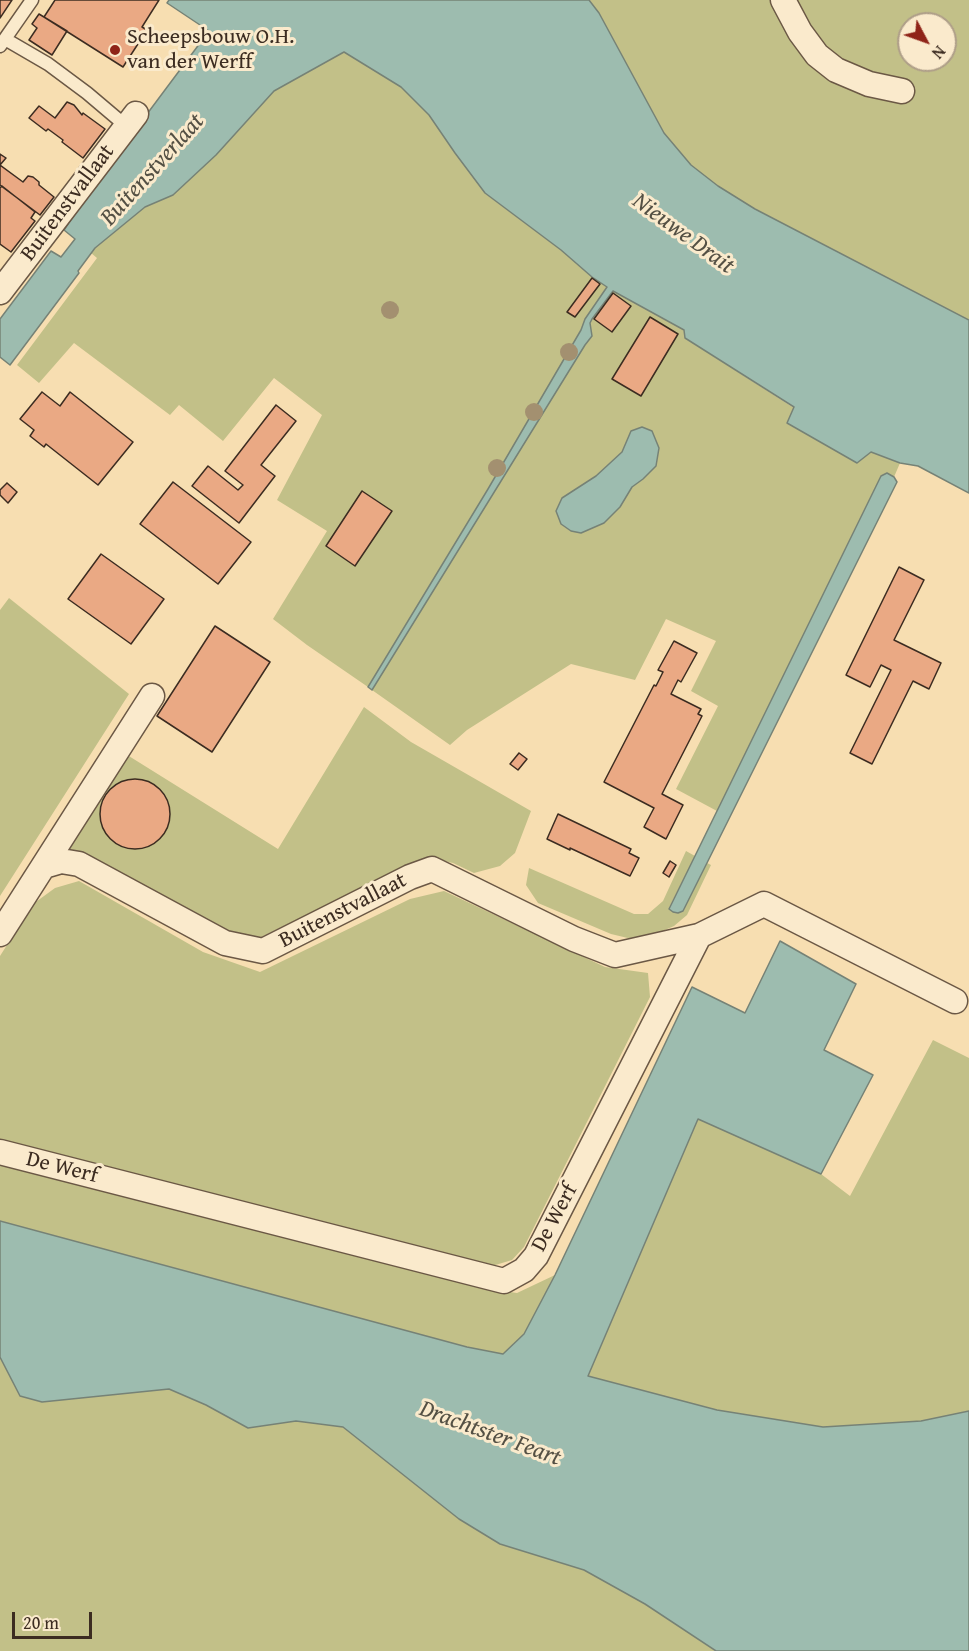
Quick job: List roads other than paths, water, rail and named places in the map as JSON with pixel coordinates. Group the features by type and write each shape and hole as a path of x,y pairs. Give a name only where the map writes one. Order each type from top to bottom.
{"street":[{"path":"783,0 800,32 817,55 836,70 869,84 902,91"},
{"name":"Buitenstvallaat","path":"0,292 131,120"},
{"path":"0,933 152,696"},
{"name":"Buitenstvallaat","path":"44,866 61,861 79,864 225,944 263,951 410,877 432,869 574,939 615,956 699,936"},
{"path":"699,936 764,904 956,1001"},
{"name":"De Werf","path":"0,1152 504,1281 524,1270 536,1256 699,936"}],"lane":[{"path":"32,0 3,42 48,64 131,120"}],"water":[{"path":"169,0 589,0 599,13 664,133 691,165 718,186 755,209 969,320 969,493 918,466 900,463 871,452 857,463 787,423 794,407 685,338 684,330 613,291 590,323 592,336 372,690 368,687 488,489 581,330 585,319 607,287 485,193 429,115 401,87 344,52 274,91 216,155 173,195 145,207 95,248 10,365 0,357 0,319 51,251 61,257 75,239 64,230 94,185 209,31 167,3"},
{"path":"642,427 652,431 659,448 656,466 632,487 620,507 604,523 581,533 571,531 561,524 556,511 562,498 596,476 622,452 631,431"},
{"path":"887,473 897,482 683,911 673,912 669,909 881,476"},
{"name":"Drachtster Feart","path":"780,941 856,984 824,1050 873,1075 821,1174 698,1119 588,1376 717,1410 823,1427 921,1421 969,1411 969,1651 716,1651 645,1604 584,1570 500,1544 459,1519 343,1427 296,1421 248,1428 206,1405 169,1389 42,1402 20,1396 0,1357 0,1221 467,1347 503,1354 524,1334 555,1275 692,987 745,1013"}],"place":[{"name":"Scheepsbouw O.H. van der Werff","path":"115,50"}],"water label":[{"name":"Buitenstverlaat","path":"153,170"},
{"name":"Nieuwe Drait","path":"683,234"}]}
